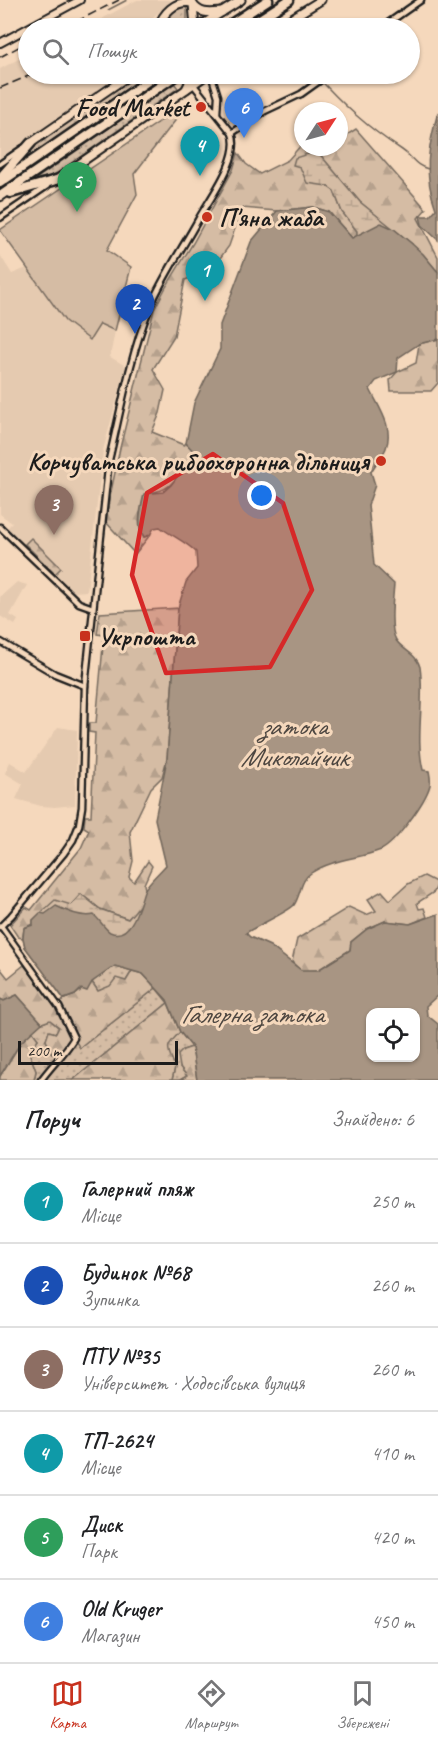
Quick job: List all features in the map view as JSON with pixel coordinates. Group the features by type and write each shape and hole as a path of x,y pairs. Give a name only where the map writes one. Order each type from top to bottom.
{"highway":[{"path":"241,18 268,0"},
{"path":"261,18 289,0"},
{"path":"0,183 144,84"},
{"path":"0,197 163,84"},
{"path":"0,178 31,143"},
{"path":"0,197 56,180"}],"main road":[{"path":"212,18 241,0"},
{"path":"292,18 321,0"},
{"path":"192,1 196,8 204,13 222,12"},
{"path":"162,18 173,6 192,1"},
{"path":"192,1 195,18"},
{"path":"220,18 222,12"},
{"path":"31,143 117,84"},
{"path":"186,89 188,84"},
{"path":"56,180 193,84"}],"street":[{"path":"47,18 80,0"},
{"path":"395,18 421,0"},
{"path":"0,43 18,33"},
{"path":"42,1080 66,1052 74,1038 59,1007 0,926 64,853 79,825 82,807 85,686 109,460 137,346 155,297 231,159 235,139 193,84"},
{"path":"213,84 218,96 217,113"},
{"path":"232,133 265,111 301,94 314,84"},
{"path":"0,164 31,143"},
{"path":"0,218 56,180"},
{"path":"0,527 79,603 93,608"},
{"path":"1,642 55,674 85,686"}],"highlighted area":[{"path":"213,454 283,503 312,590 270,667 166,673 132,575 147,493"}],"shaded area":[{"path":"137,0 170,0 171,2 153,18 105,17"},
{"path":"18,59 18,84 107,84 0,158 0,69"},
{"path":"0,255 12,274 27,268 65,321 100,324 115,331 110,357 126,366 103,450 87,591 74,592 7,528 12,523 0,514"},
{"path":"17,582 27,585 10,615 18,620 15,625 0,616 0,597"},
{"path":"58,727 77,730 75,805 41,806 16,799 23,784 5,773 10,762 26,772"}],"green space":[{"path":"185,6 187,18 168,18 177,9"},
{"path":"123,84 134,84 22,161 28,149"},
{"path":"173,84 178,88 57,173 36,179"},
{"path":"187,103 134,174 137,194 107,250 131,267 115,331 100,324 90,340 65,321 0,230"},
{"path":"356,129 426,209 418,218 438,257 438,272 423,254 360,202 321,156 348,156 348,134"},
{"path":"238,153 246,164 260,174 288,160 294,153 294,156 312,156 300,167 334,191 342,212 357,231 357,237 352,238 329,212 313,207 277,211 242,208 229,246 212,269 185,280 174,336 153,369 165,390 160,413 152,432 184,445 186,443 196,453 176,479 165,489 149,492 139,520 144,537 150,535 135,554 105,521 120,448 154,310 233,170"},
{"path":"321,156 360,202 411,243 357,237 357,231 342,212 334,191 327,186 307,183 300,167 293,165 295,158"},
{"path":"438,339 438,383 431,391 391,391 390,380 397,372 416,363 419,344"},
{"path":"31,538 61,568 55,574 25,544"},
{"path":"178,608 167,759 162,777 151,788 130,832 133,861 129,877 134,882 148,861 152,866 144,884 142,904 128,919 100,909 81,894 71,905 24,928 23,938 18,937 10,925 26,907 31,910 81,848 89,830 84,827 85,816 91,816 95,733 89,732 89,723 96,723 104,635 97,634 100,613"},
{"path":"424,876 438,883 434,892 417,903 419,909 424,908 427,917 410,924 385,921 367,929 351,942 350,950 318,970 301,971 292,962 297,939 349,907 366,915 376,911 368,899 382,891 390,900 408,884"},
{"path":"81,894 100,909 128,919 140,905 140,911 128,944 76,981 75,995 64,999 25,947 24,928 33,925 33,920 55,900 71,905"},
{"path":"24,965 57,1008 64,999 75,995 92,982 98,991 110,986 116,978 126,981 132,971 143,974 156,988 80,1048 74,1039 66,1052 52,1054 46,1040 49,1031 56,1033 59,1027 50,1020 42,1023 17,995 4,1001 0,999 0,968 8,978"},
{"path":"115,965 132,971 126,981 98,991 92,982"},
{"path":"156,988 168,1003 73,1080 34,1080 36,1071 29,1052 38,1039 32,1031 42,1023 50,1020 59,1028 46,1040 52,1054 74,1038 81,1047"},
{"path":"168,1003 180,1032 168,1049 175,1067 172,1080 73,1080"},
{"path":"32,1031 38,1039 29,1052 36,1071 34,1080 0,1080 0,1076 21,1042"},
{"path":"180,1032 192,1047 183,1050 180,1067 187,1076 180,1080 172,1080 175,1067 167,1052 170,1042"},
{"path":"192,1047 197,1080 180,1080 187,1076 180,1067 178,1055 183,1050"}],"water":[{"path":"438,112 438,240 422,225 420,216 430,216 436,209 429,184 428,160"},
{"name":"затока Миколайчик","path":"313,207 329,212 352,238 381,223 394,229 423,254 438,272 438,339 419,344 398,358 397,372 376,381 370,389 387,425 388,440 385,450 371,472 375,485 368,505 374,565 394,584 392,613 394,635 396,640 416,659 420,667 421,757 423,770 429,771 430,785 417,811 387,846 372,853 319,868 307,876 294,905 246,933 270,946 301,970 318,970 350,950 351,942 367,929 385,921 410,924 438,914 438,995 426,1006 427,1015 438,1024 438,1080 197,1080 192,1047 180,1032 167,1000 143,974 115,966 92,982 87,991 81,989 75,995 64,999 25,947 24,928 33,925 33,920 40,913 45,914 56,906 80,915 94,915 110,932 118,934 124,931 134,919 144,891 166,865 155,819 167,759 178,608 186,582 197,568 196,552 160,527 154,528 150,535 144,537 140,527 141,510 144,494 163,492 195,453 186,443 194,403 220,349 220,325 251,242 277,211"},
{"path":"17,995 42,1023 21,1042 0,1076 0,999 4,1001"}],"waterway":[{"path":"108,10 127,0"},
{"path":"325,84 366,124 428,169"}],"railway":[{"path":"84,18 119,0"},
{"path":"0,57 18,47"},
{"path":"0,88 18,80"}],"place":[{"name":"Food Market","path":"201,107"},
{"name":"Old Kruger","path":"244,138"},
{"name":"ТП-2624","path":"200,176"},
{"name":"Диск","path":"77,212"},
{"name":"П'яна жаба","path":"207,217"},
{"name":"Галерний пляж","path":"205,301"},
{"name":"Будинок №68","path":"135,334"},
{"name":"Корчуватська рибоохоронна дільниця","path":"381,461"},
{"name":"ПТУ №35","path":"54,535"},
{"name":"Укрпошта","path":"85,636"}],"water label":[{"name":"Галерна затока","path":"252,1014"}]}
